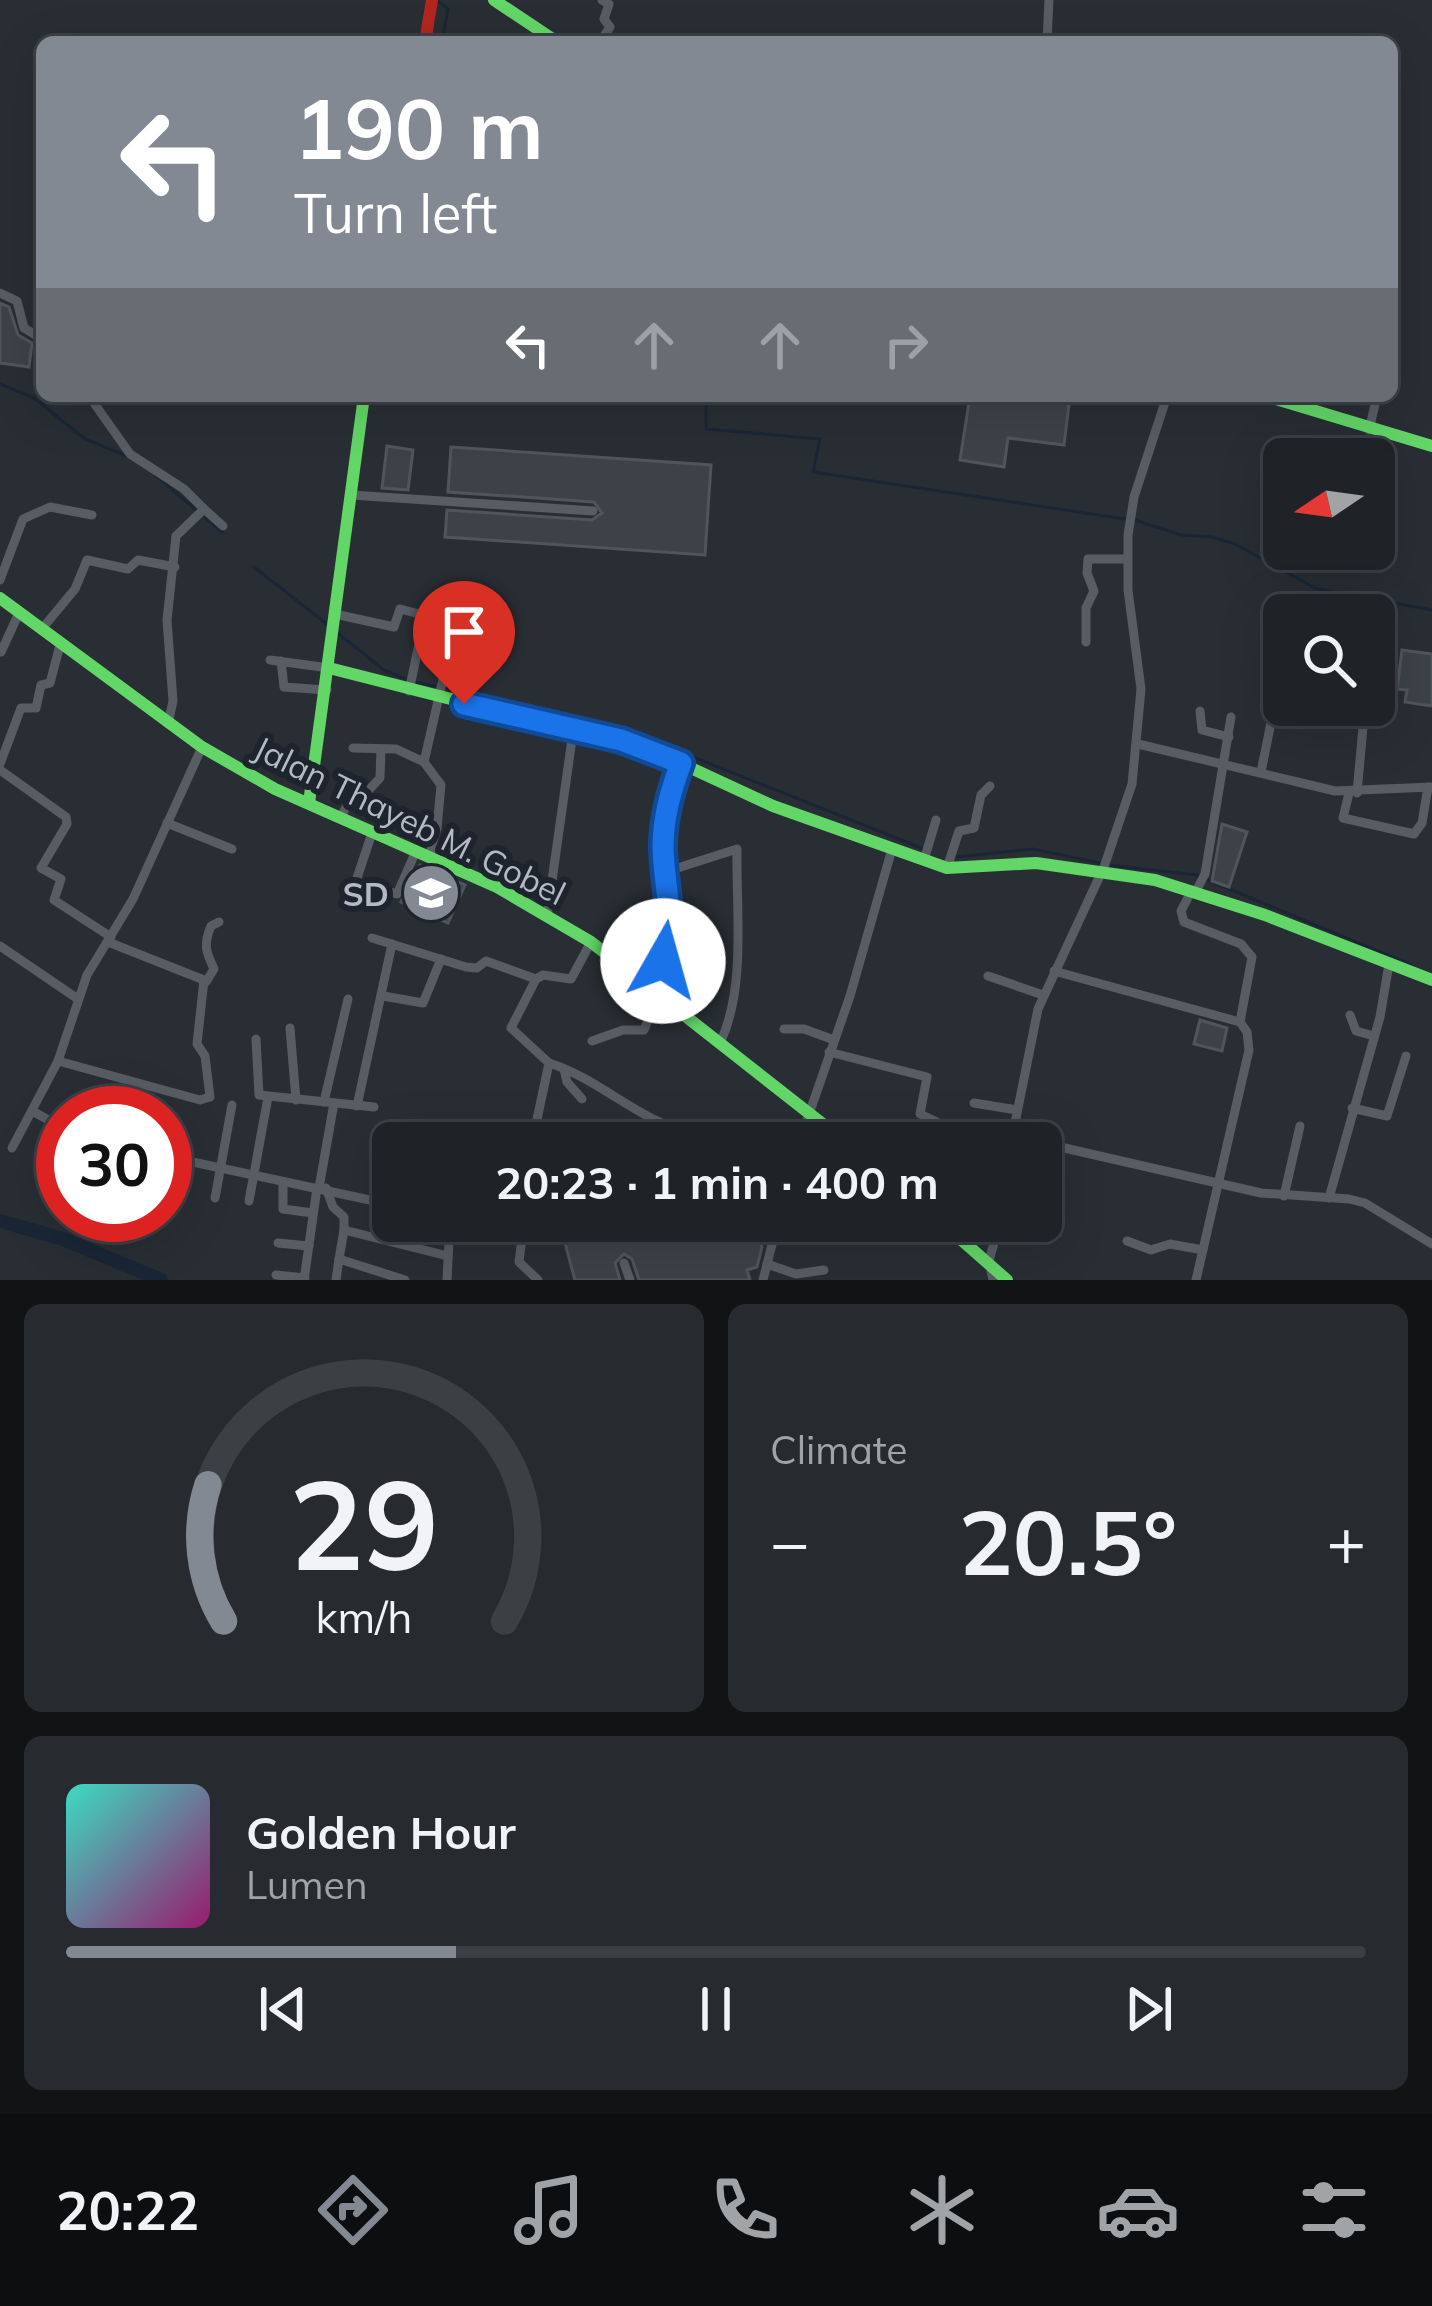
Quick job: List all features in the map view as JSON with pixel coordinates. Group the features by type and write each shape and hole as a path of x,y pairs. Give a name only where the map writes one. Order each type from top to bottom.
{"street":[{"path":"426,36 432,0"},
{"path":"494,0 548,36"},
{"path":"602,0 609,4 604,19 610,27 604,36"},
{"path":"1047,36 1049,0"},
{"path":"0,293 17,302 24,328 36,336"},
{"path":"93,402 130,454 184,489 200,514 223,526"},
{"path":"309,803 363,402"},
{"path":"1015,1122 1043,995 1104,866 1128,800 1141,689 1127,559 1134,497 1165,402"},
{"path":"1283,402 1432,446"},
{"path":"1369,430 1376,402"},
{"path":"351,495 593,511"},
{"path":"0,580 23,519 50,508 92,515"},
{"path":"168,724 173,701 167,620 176,536 200,514"},
{"path":"1086,642 1086,608 1094,591 1087,561 1096,556 1127,559"},
{"path":"40,629 75,590 87,560 124,569 138,560 175,567"},
{"name":"Jalan Thayeb M. Gobel","path":"0,598 202,747 275,789 422,854 591,942 821,1122"},
{"path":"334,623 394,627 400,609 432,614 419,644 411,684"},
{"path":"1,652 19,613"},
{"path":"59,644 50,683 41,684 36,708 21,708 0,767 67,817 68,824 41,868 61,879 54,900 110,939 206,982"},
{"path":"424,763 451,644"},
{"path":"327,690 285,688 275,661 442,690 573,732 621,740 773,806 892,849 948,859 1104,866 1199,884 1432,980"},
{"path":"1200,711 1202,730 1229,736"},
{"path":"1231,716 1199,884 1181,911 1184,922 1241,944 1251,954 1240,1022"},
{"path":"1261,772 1270,726"},
{"path":"1138,745 1353,793 1430,787 1420,830 1414,835 1343,818 1353,793 1362,726"},
{"path":"548,916 573,732"},
{"path":"12,1148 58,1061 86,975 110,939 202,747"},
{"path":"353,748 396,749 424,763 440,781 453,784"},
{"path":"341,818 354,788 366,793 378,781 381,749"},
{"path":"592,1041 623,1030 644,1030 672,931 665,872 666,811 681,763"},
{"path":"372,832 359,883 397,894 437,828 440,781"},
{"path":"948,859 957,833 974,828 981,795 990,786"},
{"path":"927,854 937,820"},
{"path":"167,824 232,849"},
{"path":"665,872 737,849 740,916 734,1008 721,1041"},
{"path":"805,1122 892,849"},
{"path":"58,1061 206,1102 211,1083 203,1051 196,1044 206,982 214,969 205,955 206,940 212,926 220,922"},
{"path":"373,938 472,968 486,962 536,979"},
{"path":"591,942 572,980 543,975 536,979 511,1028 549,1063 610,1093 633,1112 662,1122"},
{"path":"357,1106 392,944"},
{"path":"0,946 78,999"},
{"path":"383,996 423,1003 442,959"},
{"path":"1329,1198 1389,964"},
{"path":"1054,971 1240,1022 1247,1032 1249,1050 1196,1280"},
{"path":"988,976 1043,995"},
{"path":"276,1275 304,1279 347,999"},
{"path":"1350,1015 1354,1029 1374,1036"},
{"path":"290,1028 296,1100"},
{"path":"784,1029 804,1029 834,1040"},
{"path":"256,1039 259,1095 374,1107"},
{"path":"830,1052 927,1078 920,1114 937,1122"},
{"path":"1352,1108 1387,1116 1406,1056"},
{"path":"536,1122 549,1063"},
{"path":"565,1069 567,1082 582,1099"},
{"path":"249,1201 268,1097"},
{"path":"974,1103 1017,1110"},
{"path":"215,1198 232,1105"},
{"path":"1284,1196 1300,1126"},
{"path":"1062,1151 1284,1196 1365,1203 1432,1244"},
{"path":"192,1162 372,1200"},
{"path":"284,1183 281,1207 313,1213"},
{"path":"320,1188 344,1217 336,1280"},
{"path":"344,1230 448,1256"},
{"path":"1127,1240 1151,1250 1174,1244 1203,1250"},
{"path":"447,1280 448,1242"},
{"path":"521,1242 518,1262 538,1280"},
{"path":"763,1280 773,1242"},
{"path":"965,1242 1007,1280"},
{"path":"993,1280 989,1262 994,1242"},
{"path":"278,1243 309,1246"},
{"path":"340,1259 405,1280"},
{"path":"624,1263 630,1280"},
{"path":"767,1264 796,1274 824,1270"}],"building":[{"path":"0,303 9,307 18,335 32,343 29,367 0,363"},
{"path":"969,402 1069,402 1064,445 1008,438 1004,467 960,460"},
{"path":"387,446 413,450 408,490 382,488"},
{"path":"451,447 711,465 705,555 445,537 447,510 592,520 602,513 594,502 448,492"},
{"path":"1402,650 1432,654 1432,706 1405,702 1407,690 1397,689"},
{"path":"1222,824 1247,832 1229,887 1212,881"},
{"name":"SD","path":"420,865 465,885 448,923 401,902"},
{"path":"1200,1020 1227,1028 1222,1051 1194,1044"},
{"path":"565,1242 761,1242 762,1247 757,1267 747,1270 750,1280 639,1280 632,1259 624,1254 615,1263 620,1280 575,1280"}],"waterway":[{"path":"438,1 448,9 443,36"},
{"path":"0,384 36,400"},
{"path":"39,402 85,439 127,456"},
{"path":"706,402 706,429 820,439 813,472 1125,519"},
{"path":"155,475 222,532"},
{"path":"1135,520 1181,535 1235,544 1317,589 1432,610"},
{"path":"254,567 328,625"},
{"path":"335,631 384,670 406,679"},
{"path":"415,682 435,686"},
{"path":"445,688 517,703 678,751 924,849"},
{"path":"956,857 1033,849 1100,863"},
{"path":"1109,865 1196,875 1411,965"},
{"path":"0,1221 63,1239 161,1280"}],"traffic: fast":[{"path":"494,0 548,36"},
{"path":"309,803 363,402"},
{"path":"1286,402 1432,446"},
{"path":"0,598 202,747 275,789 497,887 591,942 820,1122"},
{"path":"329,668 652,750 773,806 947,868 1036,863 1155,880 1265,915 1432,980"},
{"path":"964,1242 1007,1280"}],"traffic: jam":[{"path":"426,36 432,0"}],"place":[{"name":"SD","path":"431,893"}],"route":[{"path":"464,704 621,740 681,763 666,811 663,850 672,931 663,961"}]}
